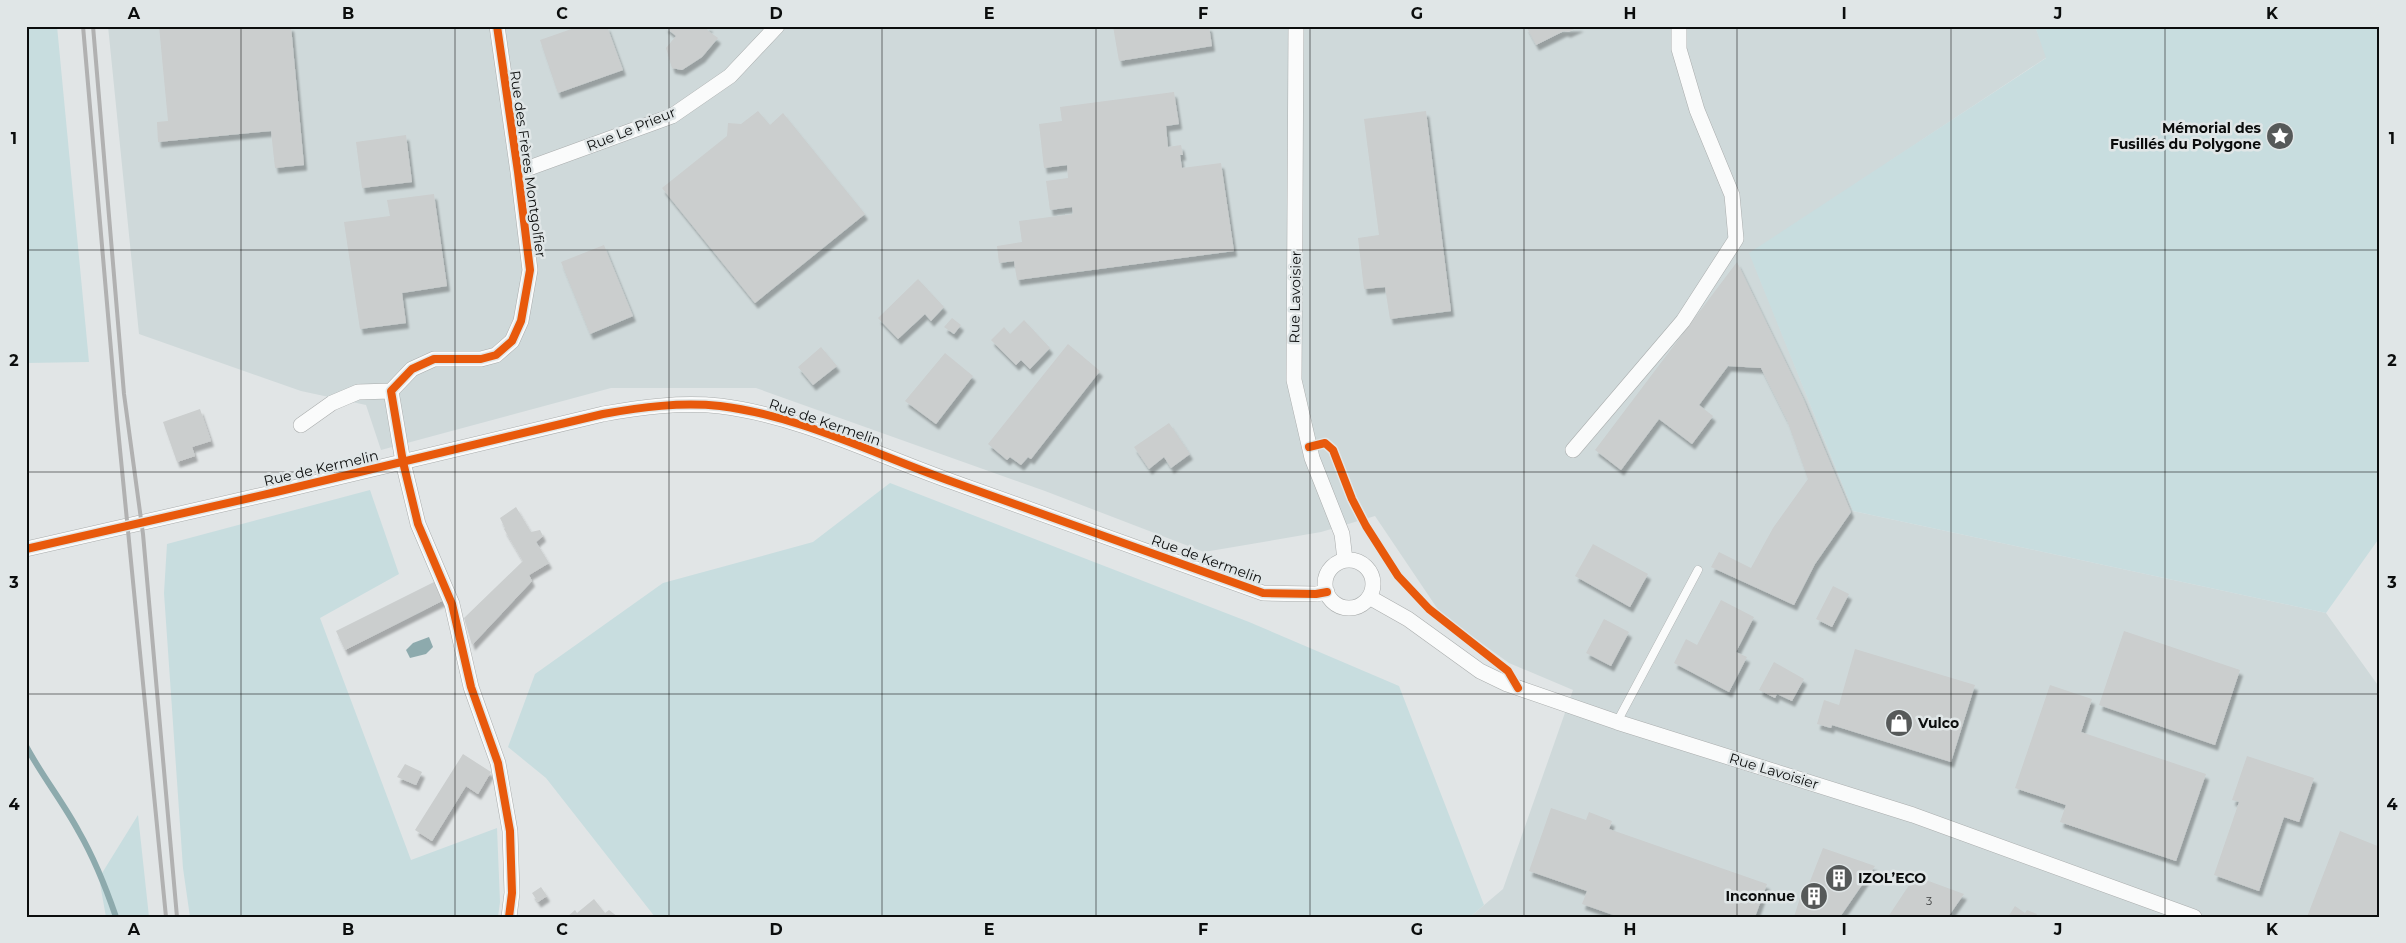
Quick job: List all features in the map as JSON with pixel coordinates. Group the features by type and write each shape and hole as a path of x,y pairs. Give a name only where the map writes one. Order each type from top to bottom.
{"street":[{"name":"Rue des Frères Montgolfier","path":"391,390 412,369 434,359 481,359 496,355 512,341 521,321 530,270 497,26"},
{"name":"Rue Le Prieur","path":"518,172 672,116 730,76 777,26"},
{"name":"Rue Lavoisier","path":"1296,26 1294,380 1312,458 1342,534 1345,560"},
{"path":"1573,450 1682,320 1736,239 1732,195 1697,110 1679,49 1679,26"},
{"path":"301,425 332,403 358,392 391,390 403,462 418,524 452,604 471,687 498,763 510,831 512,894 509,917"},
{"name":"Rue de Kermelin","path":"26,549 643,406 718,406 754,412 837,437 942,478 1262,593 1316,594 1327,592"},
{"path":"1345,560 1354,560 1368,570 1373,583 1369,597 1357,607 1348,608 1332,601 1327,592 1326,577 1330,569 1345,560"},
{"name":"Rue Lavoisier","path":"1369,597 1408,618 1480,671 1507,684 1617,722 1913,815 2173,913 2194,917"}],"lane":[{"path":"1617,722 1698,570"}],"shaded area":[{"path":"26,26 57,26 89,362 26,363"},
{"path":"108,26 2035,26 2047,57 1750,254 1853,511 2326,613 2380,688 2380,917 1470,917 1503,889 1573,690 1509,663 1441,614 1375,516 1321,532 1204,552 1045,491 756,388 611,388 381,450 366,405 301,391 139,334"},
{"path":"2035,26 2360,26 2361,28 2380,26 2380,537 2326,613 1853,511 1749,253 2046,58"},
{"path":"890,483 1249,622 1399,686 1484,905 1470,917 655,917 546,778 508,747 535,674 663,583 813,542"},
{"path":"370,490 399,574 320,618 411,860 497,828 500,902 498,917 190,917 183,868 164,593 167,544"},
{"path":"138,815 149,917 106,917 99,878"}],"water":[{"path":"429,637 433,647 426,654 410,658 406,650 413,643"}],"building":[{"path":"159,26 291,26 304,165 275,168 271,131 158,142 157,122 168,121"},
{"path":"580,26 607,26 623,70 558,93 540,40"},
{"path":"664,26 710,26 707,30 718,38 702,57 682,70 672,68 666,48 676,36"},
{"path":"1113,26 1209,26 1212,46 1119,61"},
{"path":"1526,26 1581,26 1568,32 1564,31 1536,45"},
{"path":"1174,92 1179,124 1166,126 1168,147 1181,145 1183,155 1180,155 1182,168 1221,163 1234,251 1017,280 1014,261 999,263 997,246 1022,242 1019,221 1073,214 1072,207 1050,210 1046,181 1068,178 1067,165 1044,168 1039,124 1062,121 1060,107"},
{"path":"758,111 770,125 783,113 865,214 755,303 662,188 727,136 728,123 741,124"},
{"path":"1426,111 1451,311 1390,319 1385,287 1364,289 1358,238 1379,235 1364,119"},
{"path":"406,135 412,182 362,188 356,142"},
{"path":"434,194 447,286 402,293 406,323 360,329 344,222 390,216 387,200"},
{"path":"604,245 633,316 590,334 561,262"},
{"path":"1737,262 1803,398 1851,512 1815,564 1794,605 1711,567 1719,552 1751,568 1773,528 1808,479 1787,420 1761,368 1728,366 1699,405 1713,416 1692,444 1659,419 1621,470 1595,450"},
{"path":"918,279 944,307 931,321 925,314 898,339 878,318"},
{"path":"952,318 961,325 954,334 944,327"},
{"path":"1024,320 1050,348 1030,369 1021,360 1016,365 991,340 1004,327 1010,334"},
{"path":"1068,344 1100,371 1031,459 1028,457 1021,465 1010,457 1007,460 988,444"},
{"path":"821,347 837,366 813,385 798,367"},
{"path":"945,353 973,376 936,424 905,401"},
{"path":"200,409 211,441 192,447 195,456 177,462 163,422"},
{"path":"1169,423 1190,454 1171,468 1164,457 1149,469 1134,447"},
{"path":"516,507 531,532 540,530 543,536 536,542 549,563 529,575 532,581 472,645 464,618 523,561 504,529 500,518"},
{"path":"1593,544 1648,574 1630,607 1575,576"},
{"path":"434,582 444,600 345,650 336,631"},
{"path":"1833,586 1849,594 1832,627 1816,619"},
{"path":"1721,600 1754,617 1736,652 1747,657 1729,692 1674,663 1686,639 1697,645"},
{"path":"1604,619 1629,632 1611,666 1586,653"},
{"path":"2124,631 2240,670 2215,745 2099,705"},
{"path":"1855,649 1975,685 1951,762 1832,725 1831,728 1817,724 1824,700 1839,705"},
{"path":"1774,662 1804,679 1792,701 1777,694 1775,698 1759,690"},
{"path":"2050,685 2092,699 2081,732 2206,774 2176,861 2060,822 2066,805 2015,788"},
{"path":"463,754 491,772 478,794 466,786 432,841 415,830"},
{"path":"2247,756 2314,778 2299,822 2284,817 2259,891 2214,875 2239,802 2232,800"},
{"path":"405,764 422,772 416,785 397,777"},
{"path":"1551,808 1586,820 1589,812 1612,821 1609,829 1767,884 1755,917 1619,917 1582,904 1587,891 1529,871"},
{"path":"2340,831 2380,847 2380,917 2307,917"},
{"name":"IZOL’ECO","path":"1823,848 1875,866 1840,917 1794,917 1803,888 1807,889"},
{"path":"1915,876 1964,894 1948,917 1888,917"},
{"path":"541,887 547,896 538,902 532,893"},
{"path":"594,899 605,913 609,910 618,917 567,917 575,910 577,913"},
{"path":"2015,906 2025,913 2027,910 2037,914 2035,917 2008,917"}],"waterway":[{"path":"26,746 84,842 99,873 116,917"}],"railway":[{"path":"83,26 117,419 166,917"},
{"path":"93,26 124,394 143,534 177,917"}],"cycle path":[{"path":"497,26 530,270 521,321 512,341 496,355 481,359 434,359 412,369 391,391 403,462 418,524 452,604 471,687 498,763 510,831 512,893 509,917"},
{"path":"26,549 603,414 661,406 705,405 750,411 809,427 953,482 1263,593 1316,594 1327,592"},
{"path":"1309,447 1325,443 1333,450 1352,499 1366,526 1398,576 1429,609 1508,671 1518,688"}],"place":[{"name":"Mémorial des Fusillés du Polygone","path":"2280,136"},
{"name":"Vulco","path":"1899,723"},
{"name":"IZOL’ECO","path":"1839,878"},
{"name":"Inconnue","path":"1814,896"}]}
